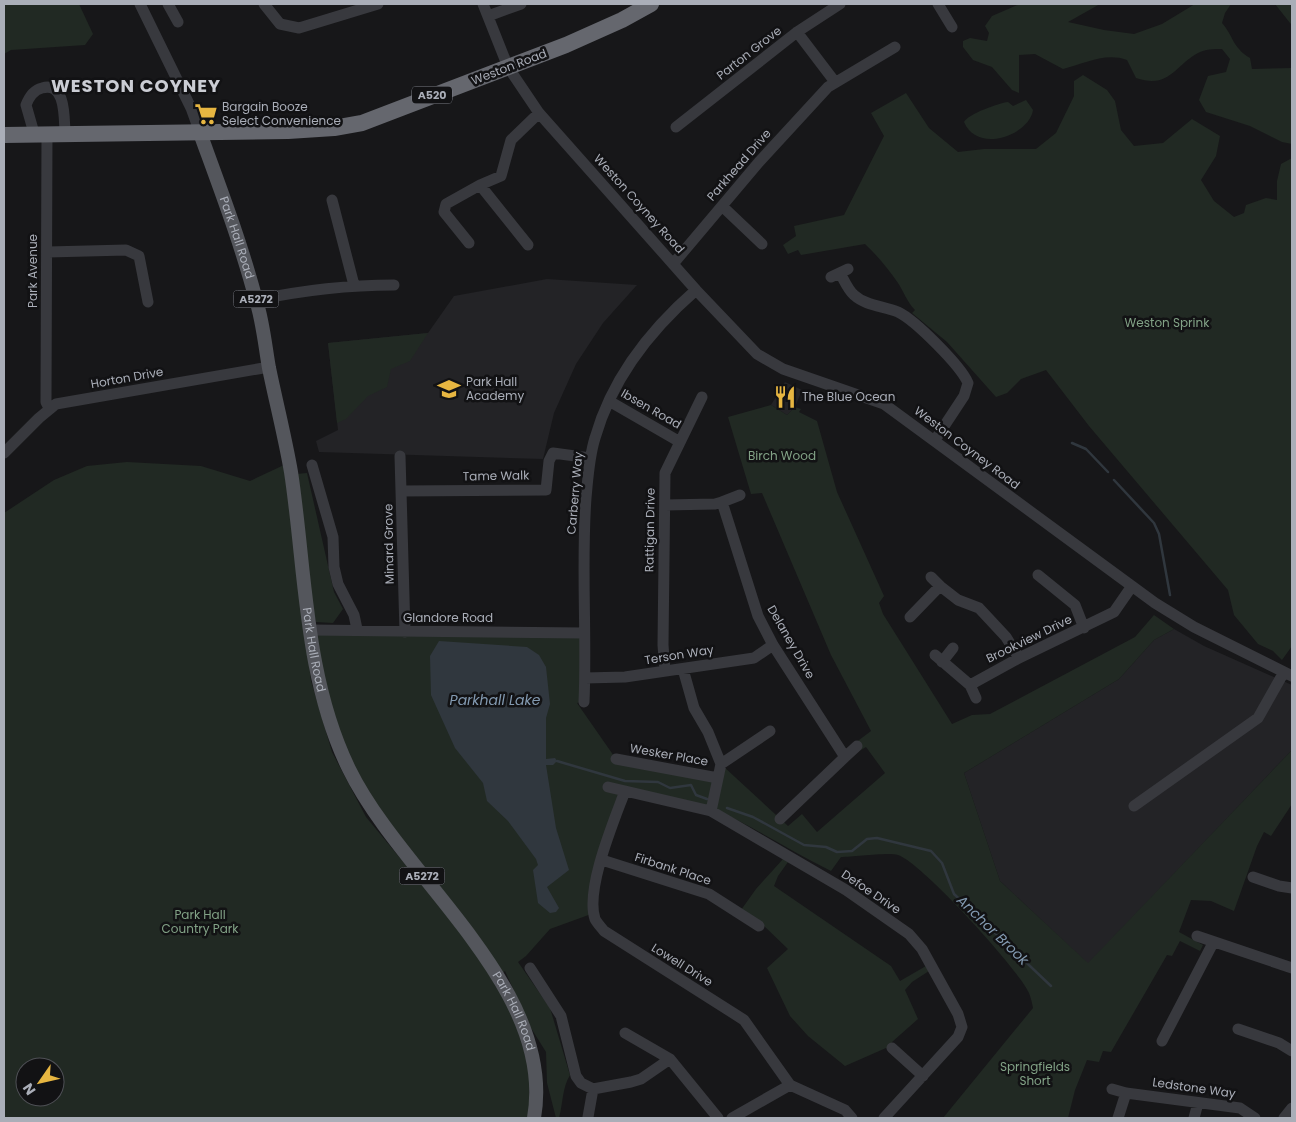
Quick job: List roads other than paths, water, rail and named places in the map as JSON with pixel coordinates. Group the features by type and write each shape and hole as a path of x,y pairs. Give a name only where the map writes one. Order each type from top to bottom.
{"highway":[{"name":"Weston Road","path":"4,135 65,132 200,133 334,128 362,123 508,68 602,29 651,4"}],"main road":[{"name":"Park Hall Road","path":"200,133 231,220 256,300 291,471 316,672 329,720 358,787 397,846 483,952 510,998 523,1026 531,1055 535,1076 534,1118"}],"street":[{"path":"140,4 191,108 200,133"},
{"path":"168,4 178,22"},
{"path":"264,4 280,24 299,28 378,4"},
{"name":"Weston Coyney Road","path":"483,4 508,68 539,113 696,290 757,354 783,369 884,404 1132,586 1194,627 1288,674"},
{"path":"488,16 521,4"},
{"name":"Parton Grove","path":"676,127 797,32 840,4"},
{"path":"938,4 952,27"},
{"path":"797,32 832,84"},
{"name":"Parkhead Drive","path":"674,264 758,162 832,84 895,46"},
{"path":"40,134 26,104 35,91 47,87 54,89 62,99 65,132"},
{"path":"469,243 444,212 446,204 480,185 501,176 511,140 539,113"},
{"name":"Park Avenue","path":"40,134 48,252 46,402 49,408"},
{"path":"480,185 528,245"},
{"path":"332,200 354,285"},
{"path":"722,206 762,244"},
{"path":"48,252 126,250 139,256 148,302"},
{"path":"840,273 853,295 865,302 899,313 918,328 964,372 968,383 964,396 935,440"},
{"path":"256,300 306,289 354,285 394,286"},
{"name":"Carberry Way","path":"584,702 584,520 590,458 595,437 609,401 636,353 653,330 696,290"},
{"name":"Horton Drive","path":"5,451 49,408 56,404 269,367"},
{"name":"Rattigan Drive","path":"665,671 663,645 665,473 702,397"},
{"name":"Ibsen Road","path":"609,401 680,442"},
{"name":"Tame Walk","path":"401,491 546,490 549,461 553,453 590,458"},
{"name":"Minard Grove","path":"400,456 405,632"},
{"path":"312,466 333,537 334,567 338,584 354,615 357,629"},
{"path":"665,505 715,504 740,495"},
{"name":"Delaney Drive","path":"722,502 758,616 773,645 845,757"},
{"path":"1038,575 1075,604 1084,628"},
{"path":"931,577 958,600 979,608 1006,637 1019,658"},
{"path":"916,615 940,586"},
{"name":"Brookview Drive","path":"970,685 1019,658 1114,612 1132,586"},
{"name":"Glandore Road","path":"311,630 357,629 405,632 584,633"},
{"name":"Terson Way","path":"585,678 625,677 754,658 773,645"},
{"path":"953,648 939,658 970,685 976,698"},
{"path":"683,669 694,708 708,732 721,764 712,811"},
{"path":"1134,806 1232,734 1258,718 1288,674"},
{"path":"721,764 770,731"},
{"path":"780,819 794,814 845,757 858,746"},
{"name":"Wesker Place","path":"616,759 718,778"},
{"name":"Defoe Drive","path":"608,786 712,811 846,890 909,934 922,949 958,1014 962,1026 958,1037 884,1118"},
{"name":"Lowell Drive","path":"625,791 595,878 594,913 596,921 604,931 744,1020 790,1085"},
{"name":"Firbank Place","path":"602,860 709,894 759,926"},
{"path":"1253,877 1279,886 1292,888"},
{"path":"1198,936 1213,943 1292,968"},
{"path":"1162,1042 1174,1032 1213,943"},
{"path":"530,968 561,1016 576,1076 581,1083 593,1089 641,1079 670,1059"},
{"path":"1238,1029 1248,1039 1279,1044 1292,1051"},
{"path":"625,1033 670,1059 718,1118"},
{"path":"895,1055 923,1076"},
{"path":"732,1118 790,1085 845,1110 852,1118"},
{"path":"588,1117 593,1089"},
{"name":"Ledstone Way","path":"1112,1089 1126,1093 1240,1108 1255,1118"},
{"path":"1118,1118 1126,1093"},
{"path":"1194,1118 1198,1103"},
{"path":"1284,1118 1292,1108"}],"water":[{"name":"Parkhall Lake","path":"439,641 527,647 539,655 546,667 550,704 546,718 546,759 555,758 557,761 553,765 546,765 556,828 569,870 547,887 559,908 556,912 550,913 538,903 533,870 538,865 536,859 508,821 487,801 483,783 455,748 431,695 430,656"}],"waterway":[{"path":"1072,443 1086,449 1108,472"},
{"path":"1114,480 1154,523 1159,534 1170,595"},
{"name":"Anchor Brook","path":"557,761 625,781 658,782 670,788 691,785 696,795 707,799"},
{"name":"Anchor Brook","path":"727,808 753,817 804,845 826,847 837,852 852,851 867,839 877,838 931,851 942,863 954,894 1051,986"}],"place":[{"name":"Bargain Booze Select Convenience","path":"206,114"},
{"name":"Park Hall Academy","path":"449,389"},
{"name":"The Blue Ocean","path":"785,397"}],"district":[{"name":"WESTON COYNEY","path":"136,86"}],"park label":[{"name":"Weston Sprink","path":"1167,323"},
{"name":"Birch Wood","path":"782,456"},
{"name":"Park Hall Country Park","path":"200,922"},
{"name":"Springfields Short","path":"1035,1074"}]}
